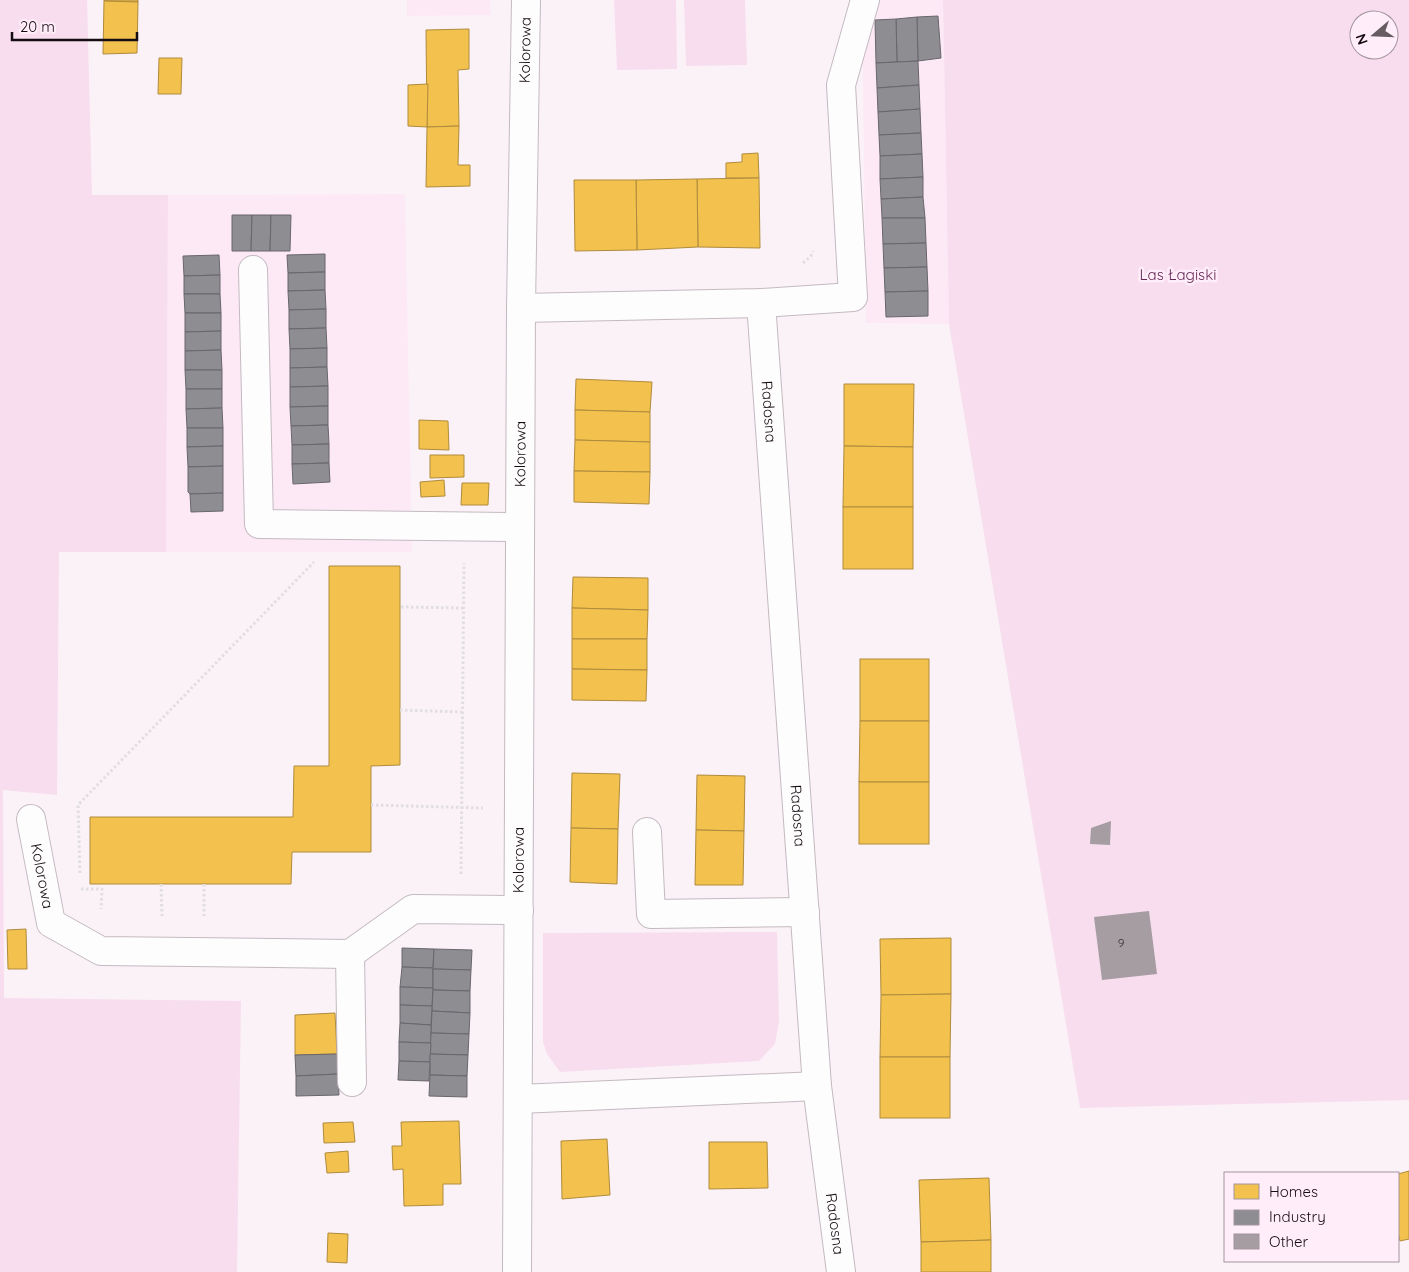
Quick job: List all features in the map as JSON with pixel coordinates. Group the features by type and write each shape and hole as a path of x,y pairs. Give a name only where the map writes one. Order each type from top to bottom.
{"street":[{"name":"Kolorowa","path":"517,1272 521,308 526,0"},
{"path":"521,308 761,303 853,297 841,85 865,0"},
{"path":"253,270 259,524 520,527"},
{"name":"Radosna","path":"761,303 817,1086 841,1272"},
{"name":"Kolorowa","path":"31,819 51,923 101,951 350,954 413,909 520,910"},
{"path":"647,832 650,914 805,912"},
{"path":"350,954 352,1082"},
{"path":"519,1100 817,1086"}],"path":[{"path":"799,266 811,256 815,247"},
{"path":"453,876 461,876 464,527"},
{"path":"101,951 102,889 81,890 78,805 317,560"},
{"path":"401,607 463,608"},
{"path":"400,710 462,712"},
{"path":"371,805 519,809"},
{"path":"162,884 162,919"},
{"path":"204,884 204,919"}],"shaded area":[{"path":"407,0 490,0 491,15 407,16"},
{"path":"862,0 943,0 949,324 866,323"},
{"path":"405,194 412,552 166,552 168,195"}],"green space":[{"path":"0,0 87,0 92,195 168,195 166,552 59,552 57,795 3,790 4,998 241,1001 237,1272 0,1272"},
{"path":"614,0 676,0 677,69 617,70"},
{"path":"684,0 745,0 747,65 686,66"},
{"name":"Las Łagiski","path":"943,0 1409,0 1409,1100 1080,1108 949,324"},
{"path":"777,932 779,1022 775,1044 759,1061 560,1072 547,1054 543,1042 543,933"}],"building: Homes":[{"path":"138,0 138,2 104,1"},
{"path":"104,1 138,2 137,53 103,54"},
{"path":"469,29 469,69 458,70 459,126 427,127 426,30"},
{"path":"159,58 182,58 181,94 158,94"},
{"path":"428,84 427,127 408,126 408,85"},
{"path":"459,126 458,165 470,165 470,186 426,187 427,127"},
{"path":"758,153 759,178 726,178 726,163 742,162 742,154"},
{"path":"759,178 760,248 698,247 697,179"},
{"path":"697,179 698,247 637,250 636,180"},
{"path":"574,180 636,180 637,250 575,251"},
{"path":"576,379 652,382 650,412 575,410"},
{"path":"844,384 914,384 913,447 844,446"},
{"path":"575,410 650,412 650,442 575,440"},
{"path":"419,420 448,421 449,450 419,449"},
{"path":"575,440 650,442 650,472 574,471"},
{"path":"844,446 913,447 913,507 843,507"},
{"path":"430,455 464,455 464,477 430,478"},
{"path":"574,471 650,472 649,504 574,502"},
{"path":"444,480 445,496 421,497 420,482"},
{"path":"462,483 489,483 488,505 461,505"},
{"path":"843,507 913,507 913,569 843,569"},
{"path":"329,566 400,566 400,765 371,766 371,852 292,852 291,884 90,884 90,817 293,817 294,766 329,766"},
{"path":"573,577 648,578 648,610 572,608"},
{"path":"572,608 648,610 647,639 572,639"},
{"path":"572,639 647,639 647,670 572,669"},
{"path":"860,659 929,659 929,721 860,721"},
{"path":"572,669 647,670 646,701 572,700"},
{"path":"860,721 929,721 929,782 859,782"},
{"path":"572,773 620,774 618,829 571,828"},
{"path":"697,775 745,776 744,831 696,830"},
{"path":"859,782 929,782 929,844 859,844"},
{"path":"571,828 618,829 617,884 570,882"},
{"path":"696,830 744,831 743,885 695,885"},
{"path":"26,929 27,969 8,969 7,930"},
{"path":"951,938 951,994 881,995 880,939"},
{"path":"951,994 950,1057 880,1057 881,995"},
{"path":"335,1013 337,1054 295,1055 295,1015"},
{"path":"880,1057 950,1057 950,1118 880,1118"},
{"path":"459,1121 461,1184 443,1184 443,1205 404,1206 403,1169 393,1170 392,1146 402,1146 401,1122"},
{"path":"353,1122 355,1142 324,1143 323,1123"},
{"path":"607,1139 610,1195 562,1199 561,1141"},
{"path":"709,1142 767,1142 768,1188 709,1189"},
{"path":"348,1151 349,1172 327,1173 325,1153"},
{"path":"1409,1171 1409,1239 1400,1241 1399,1237 1399,1174"},
{"path":"989,1178 991,1240 921,1242 919,1180"},
{"path":"328,1233 348,1234 347,1263 327,1262"},
{"path":"991,1240 991,1272 921,1272 921,1242"}],"building: Industry":[{"path":"938,16 941,58 918,61 917,17"},
{"path":"917,17 918,61 897,62 896,19"},
{"path":"896,19 897,62 876,63 875,20"},
{"path":"918,61 919,85 877,88 876,63"},
{"path":"919,85 920,109 878,112 877,88"},
{"path":"920,109 921,133 879,135 878,112"},
{"path":"921,133 922,154 880,156 879,135"},
{"path":"922,154 923,177 880,179 880,156"},
{"path":"923,177 923,197 881,199 880,179"},
{"path":"923,197 925,218 882,218 881,199"},
{"path":"232,215 252,215 251,251 232,251"},
{"path":"252,215 271,215 270,251 251,251"},
{"path":"271,215 291,215 290,251 270,251"},
{"path":"882,218 925,218 926,243 883,244"},
{"path":"926,243 927,267 884,268 883,244"},
{"path":"325,254 325,272 288,273 287,255"},
{"path":"219,255 220,275 184,276 183,256"},
{"path":"927,267 928,291 885,292 884,268"},
{"path":"325,272 325,290 288,291 288,273"},
{"path":"220,275 220,294 184,294 184,276"},
{"path":"325,290 326,309 289,310 288,291"},
{"path":"928,291 928,316 886,317 885,292"},
{"path":"184,294 220,294 221,313 185,313"},
{"path":"326,309 326,328 289,329 289,310"},
{"path":"185,313 221,313 221,331 185,332"},
{"path":"326,328 327,348 290,349 289,329"},
{"path":"221,331 221,350 185,351 185,332"},
{"path":"327,348 327,367 290,368 290,349"},
{"path":"221,350 222,370 185,370 185,351"},
{"path":"327,367 328,386 290,387 290,368"},
{"path":"185,370 222,370 222,389 186,389"},
{"path":"328,386 328,406 290,407 290,387"},
{"path":"186,389 222,389 222,408 186,409"},
{"path":"328,406 328,425 291,426 290,407"},
{"path":"222,408 223,428 187,428 186,409"},
{"path":"328,425 329,444 292,445 291,426"},
{"path":"187,428 223,428 223,446 187,447"},
{"path":"329,444 329,463 292,464 292,445"},
{"path":"223,446 223,466 188,467 187,447"},
{"path":"329,463 330,482 293,484 292,464"},
{"path":"223,466 223,493 190,494 188,492 188,467"},
{"path":"223,493 223,511 191,512 190,494"},
{"path":"402,948 434,949 433,968 402,967"},
{"path":"434,949 472,950 471,970 433,969"},
{"path":"402,967 433,968 433,988 400,987"},
{"path":"433,969 471,970 470,991 433,990"},
{"path":"400,987 433,988 432,1006 400,1005"},
{"path":"433,990 470,991 470,1013 432,1011"},
{"path":"400,1005 432,1006 431,1025 400,1023"},
{"path":"432,1011 470,1013 469,1034 431,1033"},
{"path":"400,1023 431,1025 431,1043 399,1042"},
{"path":"431,1033 469,1034 468,1055 430,1054"},
{"path":"399,1042 431,1043 430,1062 399,1061"},
{"path":"337,1054 338,1074 296,1076 295,1055"},
{"path":"430,1054 468,1055 467,1076 430,1075"},
{"path":"399,1061 430,1062 429,1081 398,1080"},
{"path":"338,1074 339,1095 296,1096 296,1076"},
{"path":"430,1075 467,1076 467,1097 429,1096"}],"building: Other":[{"path":"1111,821 1110,845 1090,844 1091,828"},
{"path":"1149,911 1157,974 1102,980 1094,917"}]}
